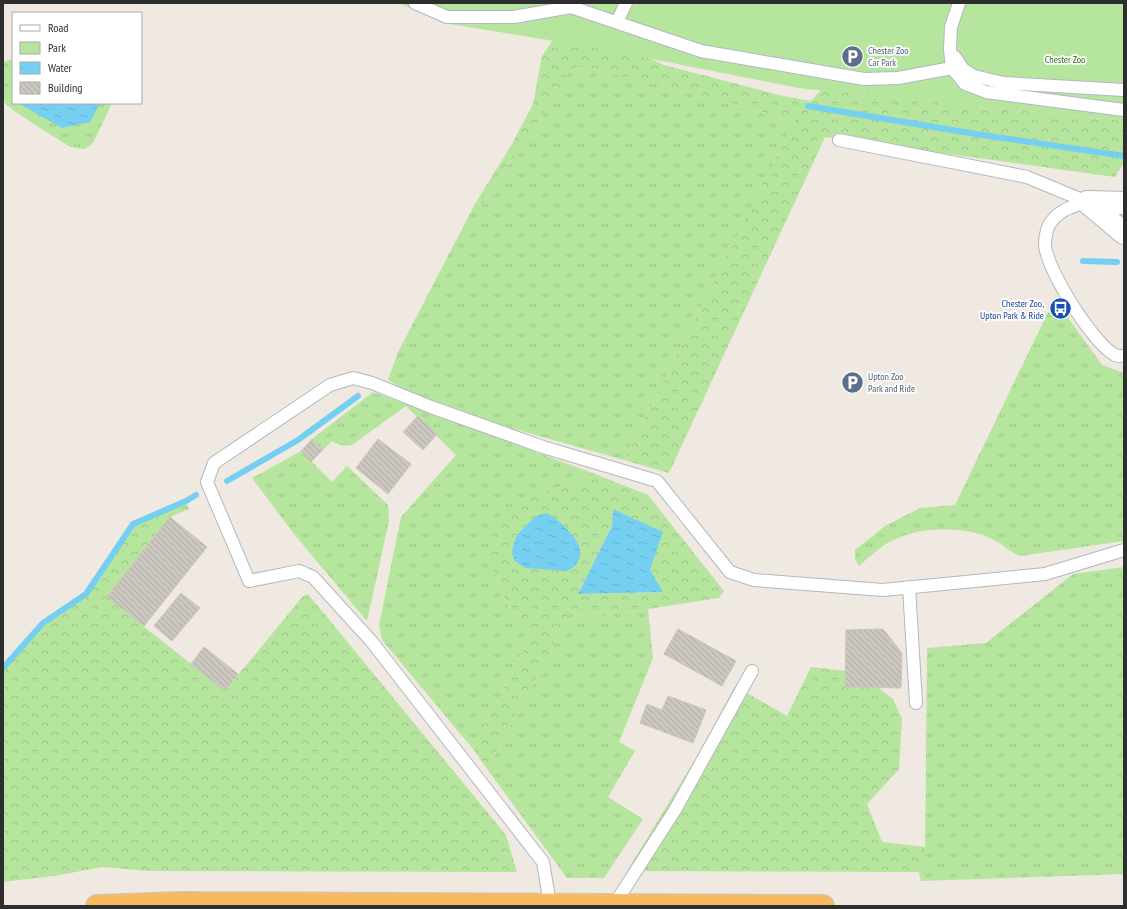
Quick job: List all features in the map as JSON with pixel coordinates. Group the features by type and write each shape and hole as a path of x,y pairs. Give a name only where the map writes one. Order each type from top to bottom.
{"highway":[{"path":"97,906 614,904 823,906"}],"street":[{"path":"1087,202 1124,203"},
{"path":"1087,202 1124,233"}],"lane":[{"path":"415,3 447,17 514,17 572,5 701,51 864,79 898,78 952,68"},
{"path":"617,22 626,3"},
{"path":"959,3 950,28 950,49 952,68 965,84 986,92 1124,110"},
{"path":"950,49 963,69 974,76 1004,83 1124,90"},
{"path":"839,140 1027,177 1087,202"},
{"path":"1087,202 1062,210 1048,226 1044,243 1048,258 1077,314 1102,344 1115,355 1124,356"},
{"path":"564,905 543,862 372,642 313,577 299,571 249,581 207,482 214,463 330,385 353,378 372,383 431,407 543,447 657,481 730,572 754,580 883,590 1045,574 1124,550"},
{"path":"909,587 916,703"},
{"path":"614,904 675,810 752,671"}],"green space":[{"name":"Chester Zoo","path":"399,3 1124,3 1124,121 798,88 592,47 443,23"},
{"path":"558,33 628,48 664,65 783,96 811,101 821,90 1124,121 1124,162 1115,177 825,137 669,473 624,460 796,118 770,114 579,65 563,77 533,133 505,169 483,203 475,204 512,144 533,104 542,56"},
{"path":"12,59 12,104 112,104 93,143 85,149 70,147 14,111 5,103 3,96 3,62"},
{"path":"579,65 770,114 797,117 624,460 500,425 407,391 388,380 398,352 475,204 483,203 505,169 533,133 563,77"},
{"path":"1048,312 1066,315 1102,365 1124,373 1124,541 1020,556 994,540 968,531 923,531 908,534 895,539 880,548 859,566 855,559 855,550 885,526 920,508 955,505"},
{"path":"373,392 595,474 567,486 547,490 494,573 508,606 520,624 532,633 473,749 382,640 379,625 401,517 456,455 406,406 352,445 346,446 332,441 323,450 312,439"},
{"path":"301,451 332,482 347,466 388,505 389,521 367,621 294,534 252,478"},
{"path":"595,474 648,495 724,591 719,598 596,617 572,612 558,623 553,647 487,769 473,749 532,633 520,624 508,606 494,573 489,536 493,526 507,510 547,490 567,486","holes":["613,509 662,532 650,570 662,592 578,594 612,526"]},
{"path":"186,501 189,509 170,517 107,597 225,691 303,596 308,594 506,835 517,872 148,871 103,867 54,876 3,882 3,668 43,623 86,594 133,524"},
{"path":"1124,567 1124,874 921,881 919,872 925,866 927,648 986,643 1073,574"},
{"path":"648,609 653,658 619,742 635,751 608,797 643,819 604,878 567,878 487,769 553,647 558,623 572,612 596,617"},
{"path":"811,667 845,671 845,687 879,688 893,699 902,719 899,769 867,804 882,842 925,847 925,866 919,872 627,871 699,753 735,686 787,716"}],"water":[{"path":"20,104 99,104 90,122 62,128"},
{"path":"613,509 663,532 650,570 663,592 578,594 612,526"},
{"path":"546,513 561,523 571,533 578,544 580,556 578,561 567,571 525,568 514,560 512,549 517,535 536,516"}],"building":[{"path":"418,416 437,434 423,450 403,432"},
{"path":"312,439 323,450 311,462 301,451"},
{"path":"378,439 411,464 388,494 356,468"},
{"path":"170,517 207,547 144,626 107,597"},
{"path":"181,593 200,608 172,641 154,626"},
{"path":"678,629 736,661 722,686 664,654"},
{"path":"883,629 902,653 901,688 845,687 846,630"},
{"path":"204,647 238,674 225,691 191,664"},
{"path":"668,696 706,710 693,743 640,723 647,704 662,710"}],"waterway":[{"path":"808,106 976,134 1124,156"},
{"path":"1083,261 1117,262"},
{"path":"227,481 298,440 358,396"},
{"path":"3,668 43,623 86,594 133,524 186,501 196,495"}],"place":[{"name":"Chester Zoo Car Park","path":"853,56"},
{"name":"Chester Zoo, Upton Park & Ride","path":"1060,309"},
{"name":"Upton Zoo Park and Ride","path":"853,382"}]}
